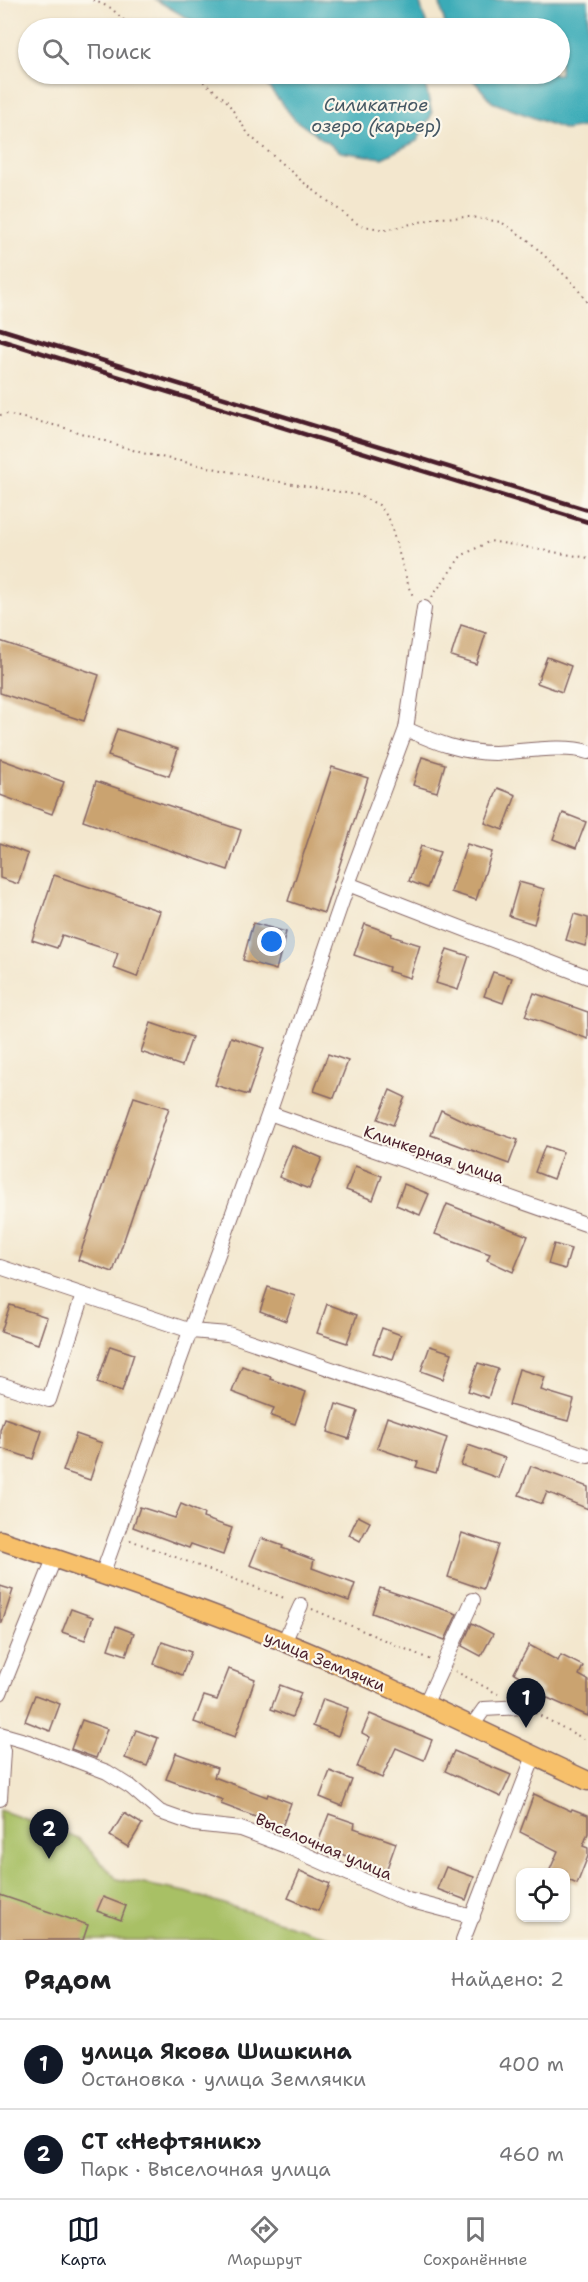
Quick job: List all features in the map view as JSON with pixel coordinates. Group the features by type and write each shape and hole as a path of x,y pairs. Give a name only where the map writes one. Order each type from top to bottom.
{"main road":[{"name":"улица Землячки","path":"0,1540 284,1642 588,1781"}],"street":[{"path":"102,1575 269,1113 348,884 406,729 424,608"},
{"path":"406,729 447,747 492,753 537,750 588,752"},
{"path":"348,884 588,977"},
{"name":"Клинкерная улица","path":"269,1113 588,1225"},
{"path":"0,1267 190,1331 228,1334 588,1456"},
{"path":"0,1384 49,1400 84,1295"},
{"path":"0,1693 54,1558"},
{"path":"425,1705 473,1600"},
{"path":"284,1642 301,1605"},
{"path":"471,1726 484,1709 524,1707"},
{"name":"Выселочная улица","path":"0,1734 28,1742 106,1772 131,1787 160,1812 194,1824 241,1829 286,1846 408,1900 474,1917"},
{"path":"0,1740 3,1750 0,1799"},
{"path":"463,1940 474,1917 534,1756"}],"path":[{"path":"93,0 111,8 122,18"},
{"path":"206,84 226,100 249,135 303,182 359,225 385,230 437,218 471,217 501,222 528,240 575,285 588,304"},
{"path":"0,415 6,414 62,427 142,453 269,480 358,495 379,504 389,519 410,591 424,608 461,556 490,541 588,558"},
{"path":"116,1534 301,1605 444,1665 588,1741"}],"green space":[{"path":"0,1810 78,1838 117,1879 186,1892 337,1940 0,1940"}],"water":[{"path":"156,0 419,0 425,18 187,18"},
{"name":"Силикатное озеро (карьер)","path":"439,0 588,0 588,126 566,130 492,102 477,84 570,84 570,18 444,18"},
{"name":"Силикатное озеро (карьер)","path":"266,84 425,84 432,114 417,141 382,158 341,152 295,120"}],"building":[{"path":"461,625 486,633 476,664 451,656"},
{"path":"0,641 99,675 84,721 0,693"},
{"path":"547,657 571,666 562,692 537,683"},
{"path":"117,729 178,749 169,776 108,756"},
{"path":"422,757 445,764 437,792 413,785"},
{"path":"0,759 64,782 52,814 0,795"},
{"path":"332,767 368,778 324,913 288,901"},
{"path":"96,781 241,830 228,870 83,821"},
{"path":"498,788 516,795 503,830 485,823"},
{"path":"563,813 586,822 576,848 553,839"},
{"path":"0,843 28,854 18,884 0,878"},
{"path":"467,844 492,852 476,900 451,892"},
{"path":"421,846 440,852 427,888 409,881"},
{"path":"54,875 160,911 137,977 113,968 118,953 62,935 57,948 32,940"},
{"path":"519,882 544,889 534,924 509,916"},
{"path":"574,914 588,918 588,936 585,946 566,940"},
{"path":"253,923 286,932 276,970 243,960"},
{"path":"365,924 392,934 391,936 420,945 410,978 388,971 389,967 354,955"},
{"path":"447,949 469,956 458,990 436,983"},
{"path":"493,972 512,978 503,1003 484,996"},
{"path":"534,993 588,1012 588,1039 525,1016"},
{"path":"151,1023 192,1037 182,1066 141,1052"},
{"path":"231,1037 264,1048 248,1095 215,1085"},
{"path":"328,1054 348,1061 334,1098 314,1091"},
{"path":"390,1090 405,1097 393,1125 378,1119"},
{"path":"134,1097 169,1108 113,1272 78,1260"},
{"path":"441,1110 470,1124 518,1140 509,1164 431,1135"},
{"path":"292,1145 322,1158 309,1189 279,1177"},
{"path":"545,1146 563,1152 553,1179 535,1172"},
{"path":"355,1166 382,1176 373,1200 346,1190"},
{"path":"404,1184 429,1194 420,1215 396,1205"},
{"path":"447,1204 528,1236 513,1272 487,1260 490,1254 435,1234"},
{"path":"554,1244 571,1249 565,1269 548,1264"},
{"path":"268,1287 295,1296 286,1321 260,1311"},
{"path":"327,1304 357,1315 347,1343 317,1333"},
{"path":"10,1305 47,1317 38,1344 1,1332"},
{"path":"382,1328 401,1335 393,1359 373,1353"},
{"path":"110,1346 134,1354 122,1391 97,1383"},
{"path":"430,1346 452,1353 443,1379 421,1371"},
{"path":"478,1363 498,1369 488,1398 468,1391"},
{"path":"242,1366 306,1392 295,1424 271,1416 274,1408 232,1392"},
{"path":"519,1369 545,1377 541,1390 574,1400 568,1421 509,1405"},
{"path":"336,1404 358,1411 349,1439 328,1432"},
{"path":"387,1417 447,1438 436,1473 416,1467 418,1462 377,1448"},
{"path":"4,1418 42,1431 33,1459 0,1448 0,1430"},
{"path":"76,1434 102,1443 90,1480 63,1471"},
{"path":"468,1445 505,1458 498,1478 461,1465"},
{"path":"531,1466 588,1487 588,1509 547,1492 542,1504 519,1495"},
{"path":"181,1504 204,1514 203,1518 232,1528 223,1555 191,1544 189,1548 133,1527 140,1507 175,1518"},
{"path":"358,1516 370,1522 360,1541 349,1535"},
{"path":"462,1533 498,1545 483,1589 448,1577"},
{"path":"261,1538 314,1560 312,1568 355,1584 349,1601 250,1565"},
{"path":"0,1586 13,1590 2,1623 0,1623"},
{"path":"380,1588 457,1614 445,1640 372,1613"},
{"path":"71,1609 93,1617 85,1640 62,1632"},
{"path":"472,1623 493,1634 481,1656 462,1646"},
{"path":"116,1626 134,1633 126,1655 108,1649"},
{"path":"162,1642 191,1652 182,1675 154,1664"},
{"path":"529,1645 558,1661 561,1655 583,1666 579,1675 588,1680 588,1716 541,1695 543,1690 514,1673"},
{"path":"229,1669 255,1679 235,1737 194,1722 204,1696 217,1700"},
{"path":"280,1685 301,1693 292,1717 271,1709"},
{"path":"35,1695 60,1704 50,1731 25,1721"},
{"path":"323,1699 348,1708 338,1736 313,1726"},
{"path":"370,1714 432,1740 424,1760 396,1748 382,1778 357,1767 370,1737 362,1733"},
{"path":"82,1720 107,1729 96,1758 71,1749"},
{"path":"136,1730 158,1738 147,1766 125,1758"},
{"path":"454,1751 511,1775 501,1797 445,1771"},
{"path":"176,1753 217,1768 214,1777 267,1797 268,1794 291,1803 282,1827 221,1804 223,1800 166,1779"},
{"path":"330,1771 352,1780 342,1806 320,1797"},
{"path":"534,1794 571,1811 572,1809 588,1815 588,1833 583,1846 588,1848 588,1856 577,1884 570,1881 570,1868 551,1868 558,1851 520,1832"},
{"path":"124,1813 142,1824 128,1847 110,1836"},
{"path":"329,1814 355,1823 354,1828 396,1843 386,1871 317,1845"},
{"path":"446,1867 474,1877 466,1900 437,1889"},
{"path":"300,1871 330,1884 318,1911 288,1898"},
{"path":"0,1895 88,1925 83,1940 0,1940"},
{"path":"103,1897 126,1906 121,1920 97,1911"}],"railway":[{"path":"0,329 588,510"},
{"path":"0,340 588,522"}],"place":[{"name":"улица Якова Шишкина","path":"526,1728"},
{"name":"СТ «Нефтяник»","path":"49,1859"}]}
